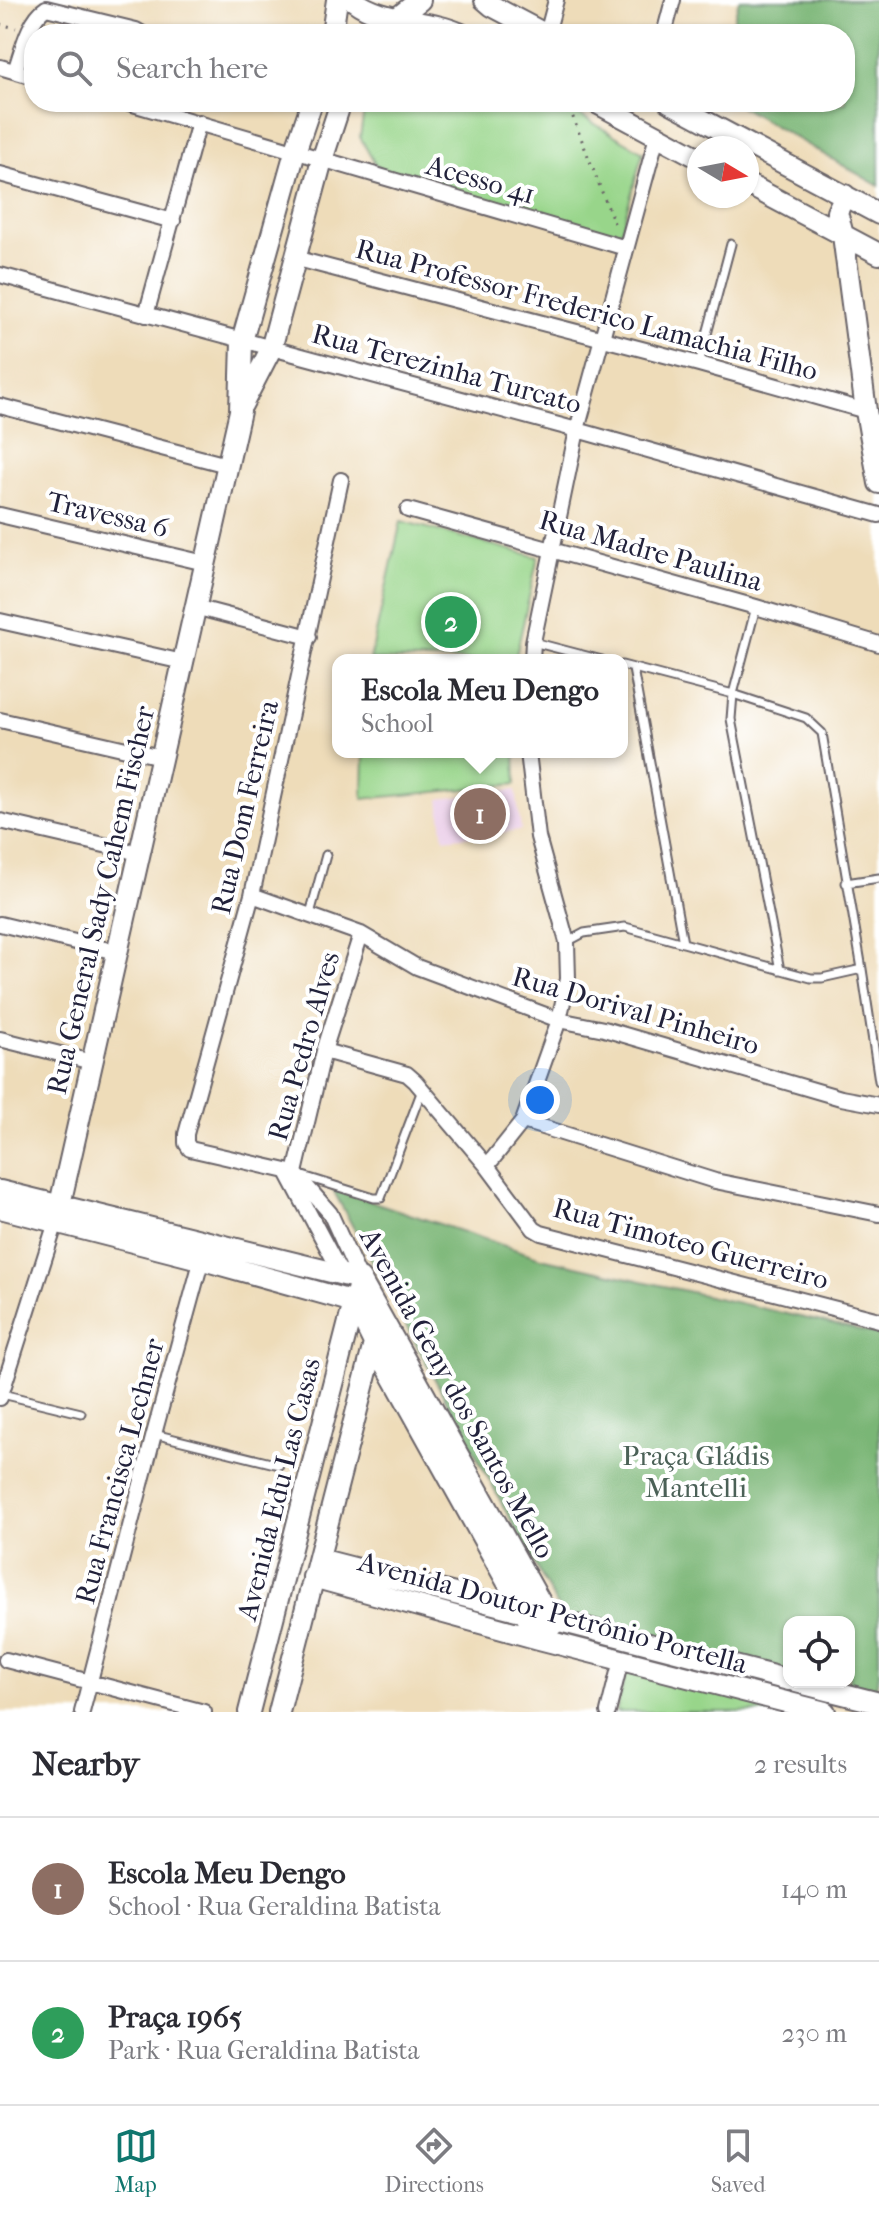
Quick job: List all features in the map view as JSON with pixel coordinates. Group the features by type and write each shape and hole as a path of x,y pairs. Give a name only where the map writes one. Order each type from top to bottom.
{"street":[{"path":"333,24 337,0"},
{"path":"353,0 377,14 427,24"},
{"path":"392,24 420,0"},
{"path":"485,0 527,24"},
{"path":"549,24 556,0"},
{"path":"667,24 673,0"},
{"path":"33,24 39,12 46,8 111,24"},
{"path":"7,69 24,40"},
{"name":"Acesso 41","path":"167,112 625,247"},
{"path":"240,411 242,341 309,112"},
{"path":"240,411 271,349 294,258 338,112"},
{"path":"613,112 687,152"},
{"path":"688,112 879,214"},
{"path":"146,315 199,122"},
{"path":"532,654 577,430 657,136"},
{"path":"0,174 173,221"},
{"path":"759,190 879,254"},
{"path":"845,195 837,212 843,235 866,411 879,483"},
{"name":"Rua Professor Frederico Lamachia Filho","path":"294,258 866,411"},
{"name":"Rua Terezinha Turcato","path":"0,275 577,430 879,515"},
{"path":"0,406 227,465"},
{"name":"Rua General Sady Cahem Fischer","path":"1,1396 58,1214 240,411"},
{"name":"Rua Dom Ferreira","path":"291,1172 190,1149 186,1134 252,895 341,480"},
{"name":"Rua Madre Paulina","path":"408,510 879,644"},
{"name":"Travessa 6","path":"0,515 205,563"},
{"path":"195,607 309,637"},
{"path":"0,621 183,662"},
{"path":"0,720 161,757"},
{"path":"487,1166 523,1121 559,1020 568,979 567,942 538,837 529,758"},
{"path":"0,821 139,853"},
{"name":"Rua Dorival Pinheiro","path":"252,895 361,934 417,967 559,1020 604,1029 841,1098 879,1105"},
{"path":"0,924 117,952"},
{"name":"Rua Pedro Alves","path":"291,1172 324,1051 361,934"},
{"path":"0,1039 92,1062"},
{"name":"Rua Timoteo Guerreiro","path":"324,1051 407,1074 487,1166 534,1229 541,1233 879,1320"},
{"path":"523,1121 715,1181 879,1214"},
{"name":"Avenida Geny dos Santos Mello","path":"291,1172 330,1213 351,1277 380,1317 563,1645"},
{"path":"0,1191 58,1214 205,1252 354,1302"},
{"path":"0,1208 58,1214"},
{"path":"205,1252 351,1277"},
{"name":"Rua Francisca Lechner","path":"82,1712 205,1252"},
{"name":"Avenida Edu Las Casas","path":"249,1712 354,1302 351,1277"},
{"name":"Avenida Geny dos Santos Mello","path":"354,1302 539,1639"},
{"name":"Avenida Edu Las Casas","path":"279,1712 380,1317"},
{"name":"Avenida Doutor Petrônio Portella","path":"316,1568 527,1614 783,1678"},
{"name":"Avenida Doutor Petrônio Portella","path":"316,1568 539,1639 825,1712"},
{"path":"3,1660 204,1712"},
{"path":"608,1712 621,1660"},
{"path":"820,1688 879,1703"}],"lane":[{"path":"699,364 731,244"},
{"path":"756,607 733,694 731,719 780,970"},
{"path":"533,642 579,654"},
{"path":"628,667 733,694 806,718 822,733 879,1081"},
{"path":"633,669 683,943"},
{"path":"310,915 326,855"},
{"path":"846,883 879,878"},
{"path":"567,942 584,933 625,927 811,978 862,969"},
{"path":"291,1172 381,1198 422,1090"},
{"path":"1,1396 81,1413"},
{"path":"154,1434 279,1465"}],"path":[{"path":"571,112 625,247"}],"shaded area":[{"path":"516,790 521,830 444,839 439,799"}],"green space":[{"path":"739,0 879,0 879,186 750,112 855,112 855,24 733,24"},
{"path":"364,112 574,112 643,152 619,239 393,178 375,164 360,137"},
{"path":"401,521 538,557 516,654 371,654"},
{"path":"364,758 515,758 516,784 363,799"},
{"name":"Praça Gládis Mantelli","path":"332,1188 541,1258 879,1335 879,1674 874,1696 843,1688 855,1688 855,1616 783,1616 783,1672 562,1615"},
{"path":"627,1669 799,1712 616,1712"}],"place":[{"name":"Praça 1965","path":"451,622"},
{"name":"Escola Meu Dengo","path":"480,814"}]}
